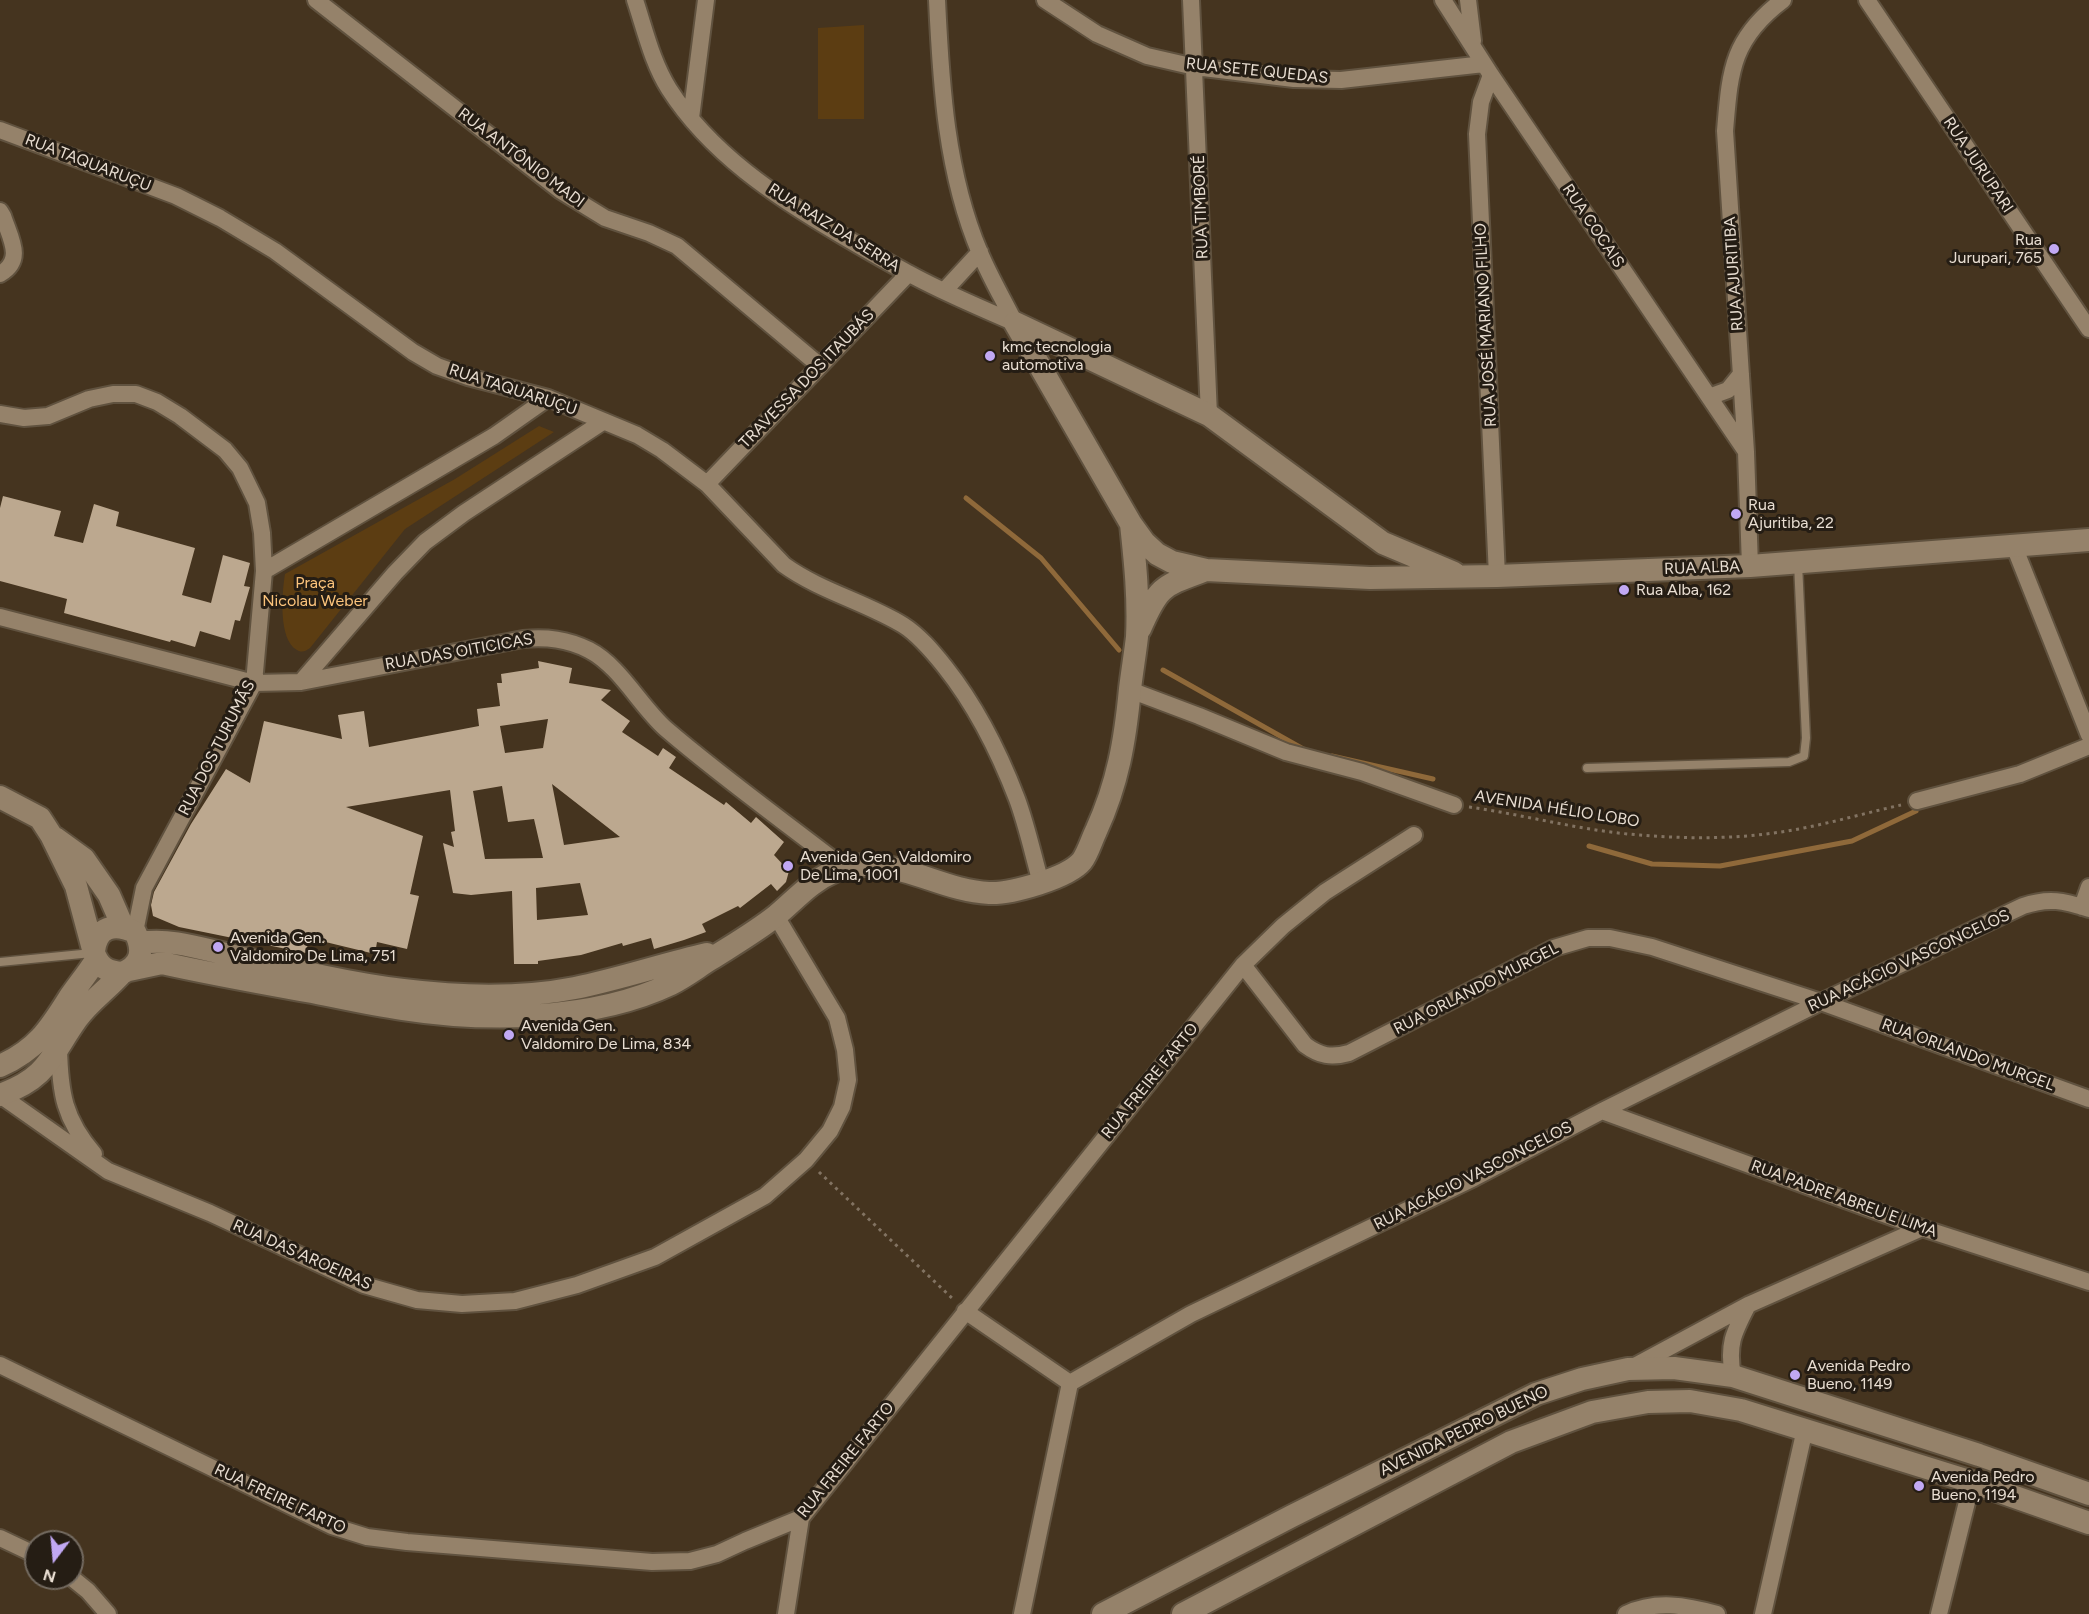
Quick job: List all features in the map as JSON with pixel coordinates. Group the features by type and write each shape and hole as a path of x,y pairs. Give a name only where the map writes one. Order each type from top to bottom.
{"street":[{"name":"RUA ANTÔNIO MADI","path":"316,0 561,191 605,218 649,233 676,246 820,366"},
{"name":"RUA RAIZ DA SERRA","path":"635,0 655,62 669,88 691,118 720,149 755,179 806,214 908,274 1015,323"},
{"path":"691,118 706,0"},
{"path":"937,0 940,66 947,129 957,182 980,252 1015,323 1131,524 1144,542 1157,554 1172,562 1206,570"},
{"name":"RUA SETE QUEDAS","path":"1045,0 1098,34 1137,52 1195,67 1293,78 1341,80 1488,70"},
{"name":"RUA TIMBORÉ","path":"1191,0 1209,415"},
{"name":"RUA COCAIS","path":"1443,0 1746,452"},
{"path":"1468,0 1473,46"},
{"name":"RUA AJURITIBA","path":"1750,566 1746,452 1725,132 1729,78 1738,53 1749,33 1767,12 1782,0"},
{"name":"RUA JURUPARI","path":"1868,0 2089,329"},
{"name":"RUA JOSÉ MARIANO FILHO","path":"1488,70 1477,134 1497,576"},
{"name":"RUA TAQUARUÇU","path":"0,130 176,196 220,218 275,251 413,352 437,366 548,399 637,435 662,450 707,484 784,565 797,574 905,626 933,652 959,685 990,737 1017,800 1041,883"},
{"path":"0,211 15,257 11,268 0,274"},
{"path":"944,291 980,252"},
{"name":"TRAVESSA DOS ITAUBÁS","path":"707,484 908,274"},
{"path":"1015,323 1209,415 1234,431 1383,543 1461,576"},
{"path":"1043,371 1056,341"},
{"path":"1709,397 1728,390 1741,374"},
{"name":"RUA DOS TURUMÃS","path":"0,414 24,418 48,416 89,399 113,394 136,394 157,402 225,450 240,468 257,502 262,533 264,571 254,683 144,888 133,934"},
{"path":"264,571 494,436 548,399"},
{"path":"301,682 395,573 425,542 464,513 604,421"},
{"path":"0,797 40,818 51,835 76,886 95,955 105,970 125,972 162,963 403,1010 469,1016 525,1015 577,1010 626,1000 672,983 776,916 810,884 824,875 844,868 862,865 888,867 964,891 994,894 1041,883 1082,861 1107,807 1118,774 1137,636 1137,580 1131,524"},
{"name":"RUA ALBA","path":"1206,570 1370,578 1497,576 1750,566 2089,540"},
{"path":"1370,578 1384,560 1386,553 1383,543"},
{"path":"2014,546 2089,735"},
{"path":"1137,636 1150,606 1162,589 1173,582 1206,570"},
{"name":"RUA DAS OITICICAS","path":"0,617 254,683 301,682 522,639 549,637 570,642 591,651 604,662 664,728 844,868"},
{"path":"1130,690 1286,752 1362,772 1454,806"},
{"path":"1917,801 2020,774 2089,746"},
{"path":"0,1095 28,1083 39,1074 59,1048 76,1020 125,972 134,967 140,956 133,934 84,859 51,835"},
{"name":"RUA FREIRE FARTO","path":"2,1369 332,1526 367,1537 652,1562 690,1561 717,1554 801,1518 1242,965 1283,926 1325,892 1414,835"},
{"path":"2085,908 2089,887"},
{"name":"RUA ACÁCIO VASCONCELOS","path":"1070,1383 1191,1314 1474,1178 1602,1111 1821,1002 2023,906 2039,901 2056,900 2085,908"},
{"name":"RUA DAS AROEIRAS","path":"0,1095 108,1171 210,1213 364,1285 417,1300 462,1304 515,1301 577,1285 655,1257 765,1196 806,1160 830,1131 842,1107 848,1080 845,1050 837,1018 776,916"},
{"path":"0,1082 8,1063 32,1048 49,1031 95,955 98,937 109,928 319,975 402,990 472,995 545,993 576,988 662,964 724,951"},
{"name":"RUA ORLANDO MURGEL","path":"1242,965 1305,1045 1315,1052 1336,1056 1349,1053 1554,948 1588,938 1610,938 1652,948 1821,1002 2089,1099"},
{"name":"RUA DAS AROEIRAS","path":"59,1048 63,1103 70,1121 80,1138 108,1171"},
{"name":"RUA PADRE ABREU E LIMA","path":"1602,1111 1922,1228 2089,1282"},
{"path":"1628,1369 1748,1305 1922,1228"},
{"path":"1733,1376 1730,1347 1733,1333 1748,1305"},
{"path":"965,1311 1070,1383 1024,1609"},
{"name":"AVENIDA PEDRO BUENO","path":"1104,1614 1282,1521 1536,1394 1582,1379 1628,1369 1674,1368 1733,1376 1979,1455 2089,1494"},
{"name":"AVENIDA PEDRO BUENO","path":"1183,1614 1511,1442 1592,1412 1648,1402 1689,1401 1741,1410 1972,1482 2089,1523"},
{"path":"1763,1614 1805,1429"},
{"path":"1940,1614 1972,1482"},
{"path":"786,1614 801,1518"},
{"path":"0,1538 24,1549"},
{"path":"84,1588 108,1614"},
{"path":"1626,1614 1642,1607 1669,1605 1717,1614"}],"lane":[{"path":"1587,768 1789,762 1804,756 1806,738 1798,563"},
{"path":"0,962 95,955"}],"path":[{"name":"AVENIDA HÉLIO LOBO","path":"1454,806 1511,813 1614,833 1641,836 1727,837 1781,832 1917,801"},
{"path":"806,1160 965,1311"}],"green space":[{"path":"864,25 864,119 818,119 818,28"},
{"name":"Praça Nicolau Weber","path":"539,426 554,432 405,529 310,648 301,651 291,645 284,626 283,615 285,574 455,479"}],"building":[{"path":"3,496 61,511 54,536 83,543 94,504 119,512 116,526 195,548 182,595 211,603 223,555 250,563 244,586 250,587 240,621 235,620 230,640 200,631 195,647 171,640 170,642 64,613 67,599 0,581 0,508"},
{"path":"538,661 572,668 569,683 611,690 601,700 630,721 622,732 658,756 663,748 676,757 669,768 724,805 726,802 751,823 756,817 784,842 774,855 789,871 786,882 777,891 771,884 740,908 738,906 702,924 706,932 684,940 654,949 651,938 623,946 622,943 581,955 538,961 538,964 514,964 512,891 471,895 453,893 443,843 454,847 451,832 455,831 450,790 346,807 423,836 410,894 419,896 407,949 377,942 375,954 309,938 306,953 179,927 153,916 151,905 154,892 191,824 226,769 250,783 264,721 342,739 338,715 364,711 369,747 479,726 477,709 500,706 497,683 502,683 501,674 539,668","holes":["548,719 543,748 505,753 500,726","552,784 620,837 564,845","502,786 508,822 534,819 543,858 485,859 473,791","580,883 588,915 537,920 536,888"]}],"waterway":[{"path":"966,498 1041,558 1119,650"},
{"path":"1163,670 1305,750"},
{"path":"1332,756 1433,779"},
{"path":"1589,846 1652,864 1720,866 1852,841 1916,811"}],"place":[{"name":"Rua Jurupari, 765","path":"2054,249"},
{"name":"kmc tecnologia automotiva","path":"990,356"},
{"name":"Rua Ajuritiba, 22","path":"1736,514"},
{"name":"Rua Alba, 162","path":"1624,590"},
{"name":"Avenida Gen. Valdomiro De Lima, 1001","path":"788,866"},
{"name":"Avenida Gen. Valdomiro De Lima, 751","path":"218,947"},
{"name":"Avenida Gen. Valdomiro De Lima, 834","path":"509,1035"},
{"name":"Avenida Pedro Bueno, 1149","path":"1795,1375"},
{"name":"Avenida Pedro Bueno, 1194","path":"1919,1486"}]}
